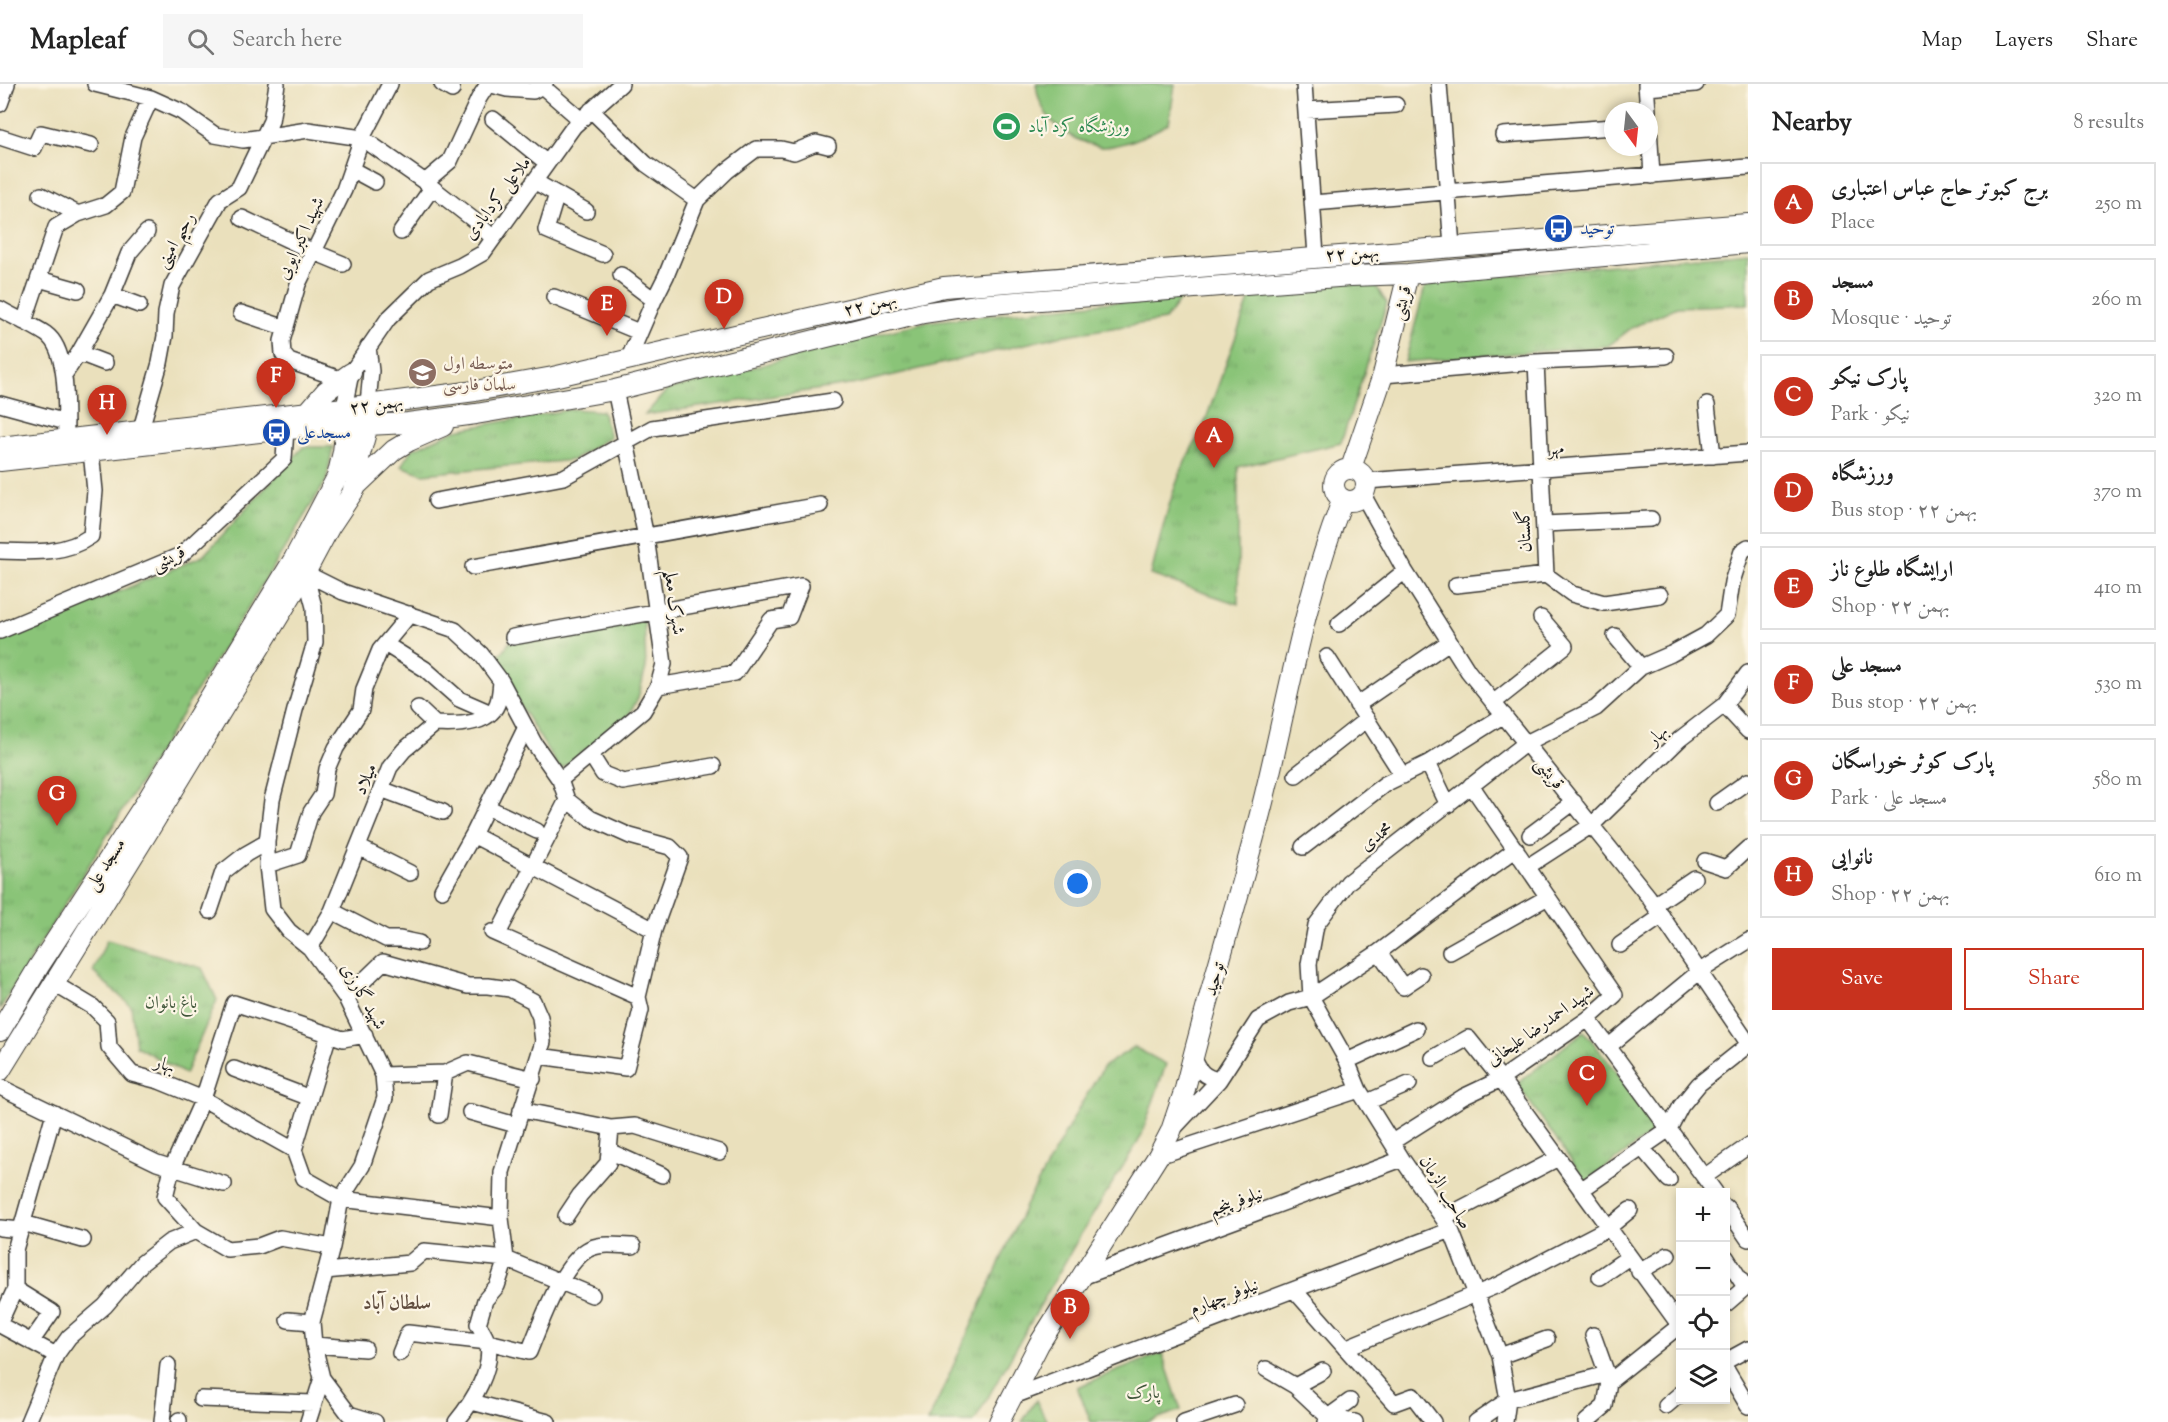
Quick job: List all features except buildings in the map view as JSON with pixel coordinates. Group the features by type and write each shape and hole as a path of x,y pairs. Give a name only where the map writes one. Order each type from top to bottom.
{"main road":[{"name":"۲۲ بهمن","path":"0,461 345,417 368,404 475,391 553,377 932,289 1316,256 1748,224"},
{"name":"۲۲ بهمن","path":"345,417 368,425 408,423 476,414 615,390 934,311 977,304 1351,276 1408,274 1748,243"},
{"name":"قریشی","path":"1351,468 1383,375 1408,274"},
{"path":"932,289 934,311"},
{"path":"343,452 326,437 298,423 326,391 345,376"},
{"path":"334,483 355,489 359,458 368,425 368,404"},
{"name":"مسجد علی","path":"0,1031 39,966 156,803 305,573 329,528 355,489 379,463 409,441 429,430 476,414"},
{"name":"مسجد علی","path":"0,1071 53,983 294,559 334,483 343,452 345,417"},
{"name":"۲۲ بهمن","path":"0,447 66,430 140,432 298,423"},
{"path":"1351,468 1358,470 1365,488 1357,500 1350,501 1337,495 1334,481 1338,474 1351,468"},
{"name":"توحید","path":"999,1422 1039,1344 1158,1156 1171,1131 1185,1089 1264,796 1302,628 1325,545 1343,499"}],"street":[{"path":"0,104 7,84"},
{"path":"95,84 112,86 182,112 215,135 243,140 308,130 362,138 428,185 475,221 493,238"},
{"name":"رحیم امینی","path":"140,432 160,363 172,286 220,200 239,188 271,121 277,84"},
{"name":"شهید اکبر ایوبی","path":"345,376 290,362 283,354 282,341 298,284 344,190 362,138 390,84"},
{"path":"400,232 428,185 450,161 478,98 488,84 507,89 533,91 544,85 586,115 646,164 697,200"},
{"name":"ملاعلی کردابادی","path":"345,376 388,319 429,279 460,267 483,253 547,163 586,115 621,84"},
{"path":"1304,84 1316,256"},
{"path":"1439,84 1452,246"},
{"path":"1647,102 1646,86 1696,84"},
{"path":"24,322 56,227 78,214 106,205 122,192 133,137 151,99"},
{"path":"1306,110 1396,105"},
{"path":"493,119 547,163"},
{"path":"1503,135 1604,128"},
{"path":"0,137 34,148 41,133 91,145"},
{"path":"628,360 697,200 727,171 756,149 781,149 794,152 816,143 828,146"},
{"path":"1651,156 1652,176"},
{"path":"1312,203 1748,167"},
{"path":"351,169 375,182"},
{"path":"534,181 586,211"},
{"path":"557,194 546,230 603,254"},
{"path":"41,195 78,214"},
{"path":"242,218 343,264"},
{"path":"64,375 112,295 129,254 147,232"},
{"path":"621,275 654,300"},
{"path":"39,279 78,290"},
{"path":"112,295 139,305"},
{"path":"554,297 639,332"},
{"path":"0,309 48,336 59,353 64,375 66,430 0,404"},
{"path":"241,313 286,328"},
{"path":"368,347 371,370 368,404"},
{"path":"79,353 105,363"},
{"path":"1383,375 1536,362 1666,356"},
{"name":"گلستان","path":"1536,362 1546,575 1572,594 1604,603 1660,595"},
{"path":"345,376 345,417"},
{"name":"شهرک معلم","path":"560,780 644,711 658,686 664,664 646,537 615,390"},
{"path":"436,501 564,477 652,428 833,401"},
{"path":"1707,405 1713,456"},
{"name":"قریشی","path":"0,631 181,555 284,459 298,423"},
{"path":"0,551 48,552 82,543 91,536 95,490 91,451"},
{"name":"مهر","path":"1365,488 1541,469 1748,453"},
{"name":"قریشی","path":"1365,488 1405,571 1468,671 1658,911 1748,1044"},
{"path":"473,567 820,505"},
{"path":"1544,524 1651,519"},
{"name":"محمدی","path":"1311,998 1309,964 1316,925 1348,882 1526,743 1596,708 1641,667 1707,635 1727,615 1732,582 1742,551 1748,547"},
{"path":"1339,624 1405,571"},
{"path":"305,573 343,592 455,630 481,654 501,681 525,729 560,780 567,800 590,818 630,836 670,847 680,857 654,930 638,997 641,1010 626,1068 539,1056"},
{"name":"شهید گارزی","path":"305,573 314,607 315,642 272,800 267,865 272,909 289,931 310,948 346,998 366,1035 383,1075 385,1098 362,1166 341,1199 332,1247 312,1322 314,1345 322,1378 347,1418 375,1422"},
{"path":"1456,585 1546,575"},
{"path":"513,637 801,586 789,617 771,620 735,673 658,686"},
{"path":"267,865 298,855 311,812 323,794 327,768 336,748 361,710 364,689 380,650 410,614"},
{"path":"1493,703 1565,646 1541,618"},
{"path":"1616,636 1641,667"},
{"path":"1356,705 1449,642"},
{"path":"385,644 424,669 459,699 491,713"},
{"path":"1327,657 1403,776"},
{"name":"بهار","path":"1527,867 1592,825 1680,739 1724,705 1748,673"},
{"path":"418,708 435,724 450,725 471,722 491,713 499,698 501,681"},
{"path":"1724,705 1748,731"},
{"path":"1303,847 1385,784 1428,763 1503,715"},
{"path":"1296,775 1367,719"},
{"name":"میلاد","path":"310,948 332,911 390,767 410,744 435,724"},
{"path":"442,890 473,835 525,729"},
{"path":"591,755 603,774 623,782 712,766"},
{"path":"1428,763 1448,806"},
{"path":"1717,803 1748,781"},
{"name":"شهید احمدرضا علیخانی","path":"1392,1142 1464,1097 1501,1079 1588,1019 1615,995 1471,785"},
{"path":"381,789 443,812"},
{"path":"567,800 495,933 638,997"},
{"path":"1530,835 1574,802"},
{"path":"487,807 537,831"},
{"path":"473,835 654,930"},
{"path":"210,911 223,872 246,854 267,842"},
{"path":"358,847 410,873"},
{"path":"1705,861 1726,868 1748,848"},
{"path":"1171,1131 1219,1080 1258,1020 1289,1003 1311,998 1379,952 1515,849"},
{"path":"1620,945 1694,878"},
{"path":"1449,952 1548,897"},
{"path":"332,911 386,939 419,943"},
{"path":"1608,1047 1699,972 1748,941"},
{"path":"1379,952 1403,987 1421,975"},
{"path":"346,998 383,962 468,986 510,989 533,1000 540,1017 543,1042 502,1172 501,1218 506,1259 497,1286 485,1300 478,1324 488,1342 487,1369 472,1402 456,1422"},
{"name":"بهار","path":"53,983 93,1007 107,1022 109,1047 132,1074 159,1081 203,1100 294,1150"},
{"name":"صاحب الزمان","path":"1311,998 1347,1061 1363,1096 1402,1159 1447,1224 1500,1356 1508,1400 1505,1422"},
{"path":"332,1247 280,1238 260,1246 227,1249 196,1231 165,1197 172,1168 203,1100 234,1003 344,1039 366,1035"},
{"path":"1588,1019 1712,1188"},
{"path":"1347,1061 1416,1029"},
{"path":"329,1034 294,1150 304,1178 341,1199 501,1218"},
{"path":"1433,1058 1468,1038 1501,1079 1676,1321"},
{"path":"1581,1190 1670,1129 1681,1106 1699,1084 1748,1044"},
{"path":"1193,1056 1202,1074 1207,1078 1219,1080"},
{"path":"383,1075 445,1073 468,1063 533,1079"},
{"path":"234,1069 310,1098"},
{"path":"439,1115 445,1073"},
{"path":"1158,1156 1409,1084"},
{"path":"0,1087 157,1163 224,1184"},
{"path":"521,1110 611,1128 635,1126 719,1152"},
{"path":"470,1112 516,1125"},
{"path":"54,1113 15,1250 15,1289 0,1324 56,1355"},
{"path":"566,1216 580,1195 608,1163 611,1128"},
{"path":"1704,1177 1748,1146"},
{"path":"1642,1148 1669,1180"},
{"path":"609,1151 662,1175"},
{"name":"نیلوفر چهارم","path":"1011,1397 1295,1291 1447,1224 1558,1158"},
{"name":"نیلوفر پنجم","path":"1082,1276 1402,1159"},
{"path":"1345,1348 1477,1295 1608,1228 1630,1210"},
{"path":"1730,1214 1748,1239"},
{"path":"0,1228 22,1227 83,1240"},
{"path":"28,1422 56,1355 69,1337 105,1306 142,1263 169,1242 196,1231"},
{"path":"400,1353 408,1333 488,1342 529,1352 559,1282 587,1250 603,1245 633,1246"},
{"path":"325,1271 410,1263 424,1251 506,1259 592,1295"},
{"path":"1639,1272 1668,1255"},
{"path":"1600,1277 1629,1257"},
{"path":"1730,1264 1747,1286 1730,1300"},
{"path":"15,1289 52,1312 31,1342"},
{"path":"1295,1291 1394,1403 1413,1396 1433,1422"},
{"path":"288,1320 312,1322"},
{"path":"1476,1422 1508,1400 1608,1378 1676,1329"},
{"path":"1586,1422 1605,1406 1608,1378 1593,1335"},
{"path":"1500,1356 1547,1339"},
{"path":"314,1345 365,1349"},
{"path":"1730,1358 1748,1349"},
{"path":"162,1422 168,1365"},
{"path":"1266,1368 1295,1386 1327,1420 1355,1422"},
{"path":"1295,1386 1323,1371"},
{"path":"1730,1377 1748,1406"},
{"path":"308,1422 322,1378"},
{"path":"1666,1406 1676,1397"},
{"path":"201,1399 313,1403"},
{"path":"1327,1420 1350,1401"},
{"path":"472,1402 548,1422"},
{"path":"1184,1422 1235,1405"}],"green space":[{"path":"1036,84 1175,84 1169,123 1138,139 1102,147 1077,139 1059,128 1041,105"},
{"path":"1748,252 1748,304 1677,307 1633,327 1608,346 1405,362 1426,283"},
{"path":"1371,279 1387,303 1341,443 1238,467 1238,604 1151,575 1177,483 1201,433 1253,289"},
{"path":"1181,298 1165,320 1059,336 856,384 645,415 667,390 925,322 1112,302"},
{"path":"573,409 602,411 610,437 573,460 423,474 401,466 411,450 456,430"},
{"path":"303,447 333,447 326,481 0,1009 0,642 203,556"},
{"path":"644,618 646,668 638,698 627,718 560,770 492,660 504,650 510,641"},
{"name":"باغ بانوان","path":"107,940 202,968 217,1000 185,1074 136,1046 131,1006 93,972"},
{"path":"1584,1031 1660,1127 1586,1182 1517,1084"},
{"path":"1134,1047 1166,1064 1141,1137 1081,1234 974,1422 928,1422 1026,1204 1104,1066"},
{"name":"پارک","path":"1162,1353 1181,1410 1148,1422 1091,1422 1077,1387"},
{"path":"1036,1400 1047,1422 1022,1422"}],"place":[{"name":"ورزشگاه کرد آباد","path":"1007,126"},
{"name":"توحید","path":"1559,228"},
{"name":"ورزشگاه","path":"724,329"},
{"name":"ارایشگاه طلوع ناز","path":"607,336"},
{"name":"متوسطه اول سلمان فارسی","path":"422,373"},
{"name":"مسجد علی","path":"276,408"},
{"name":"مسجدعلی","path":"276,432"},
{"name":"نانوایی","path":"107,435"},
{"name":"برج کبوتر حاج عباس اعتباری","path":"1214,468"},
{"name":"پارک کوثر خوراسگان","path":"57,826"},
{"name":"پارک نیکو","path":"1587,1106"},
{"name":"مسجد","path":"1070,1339"}],"district":[{"name":"سلطان آباد","path":"397,1302"}]}
